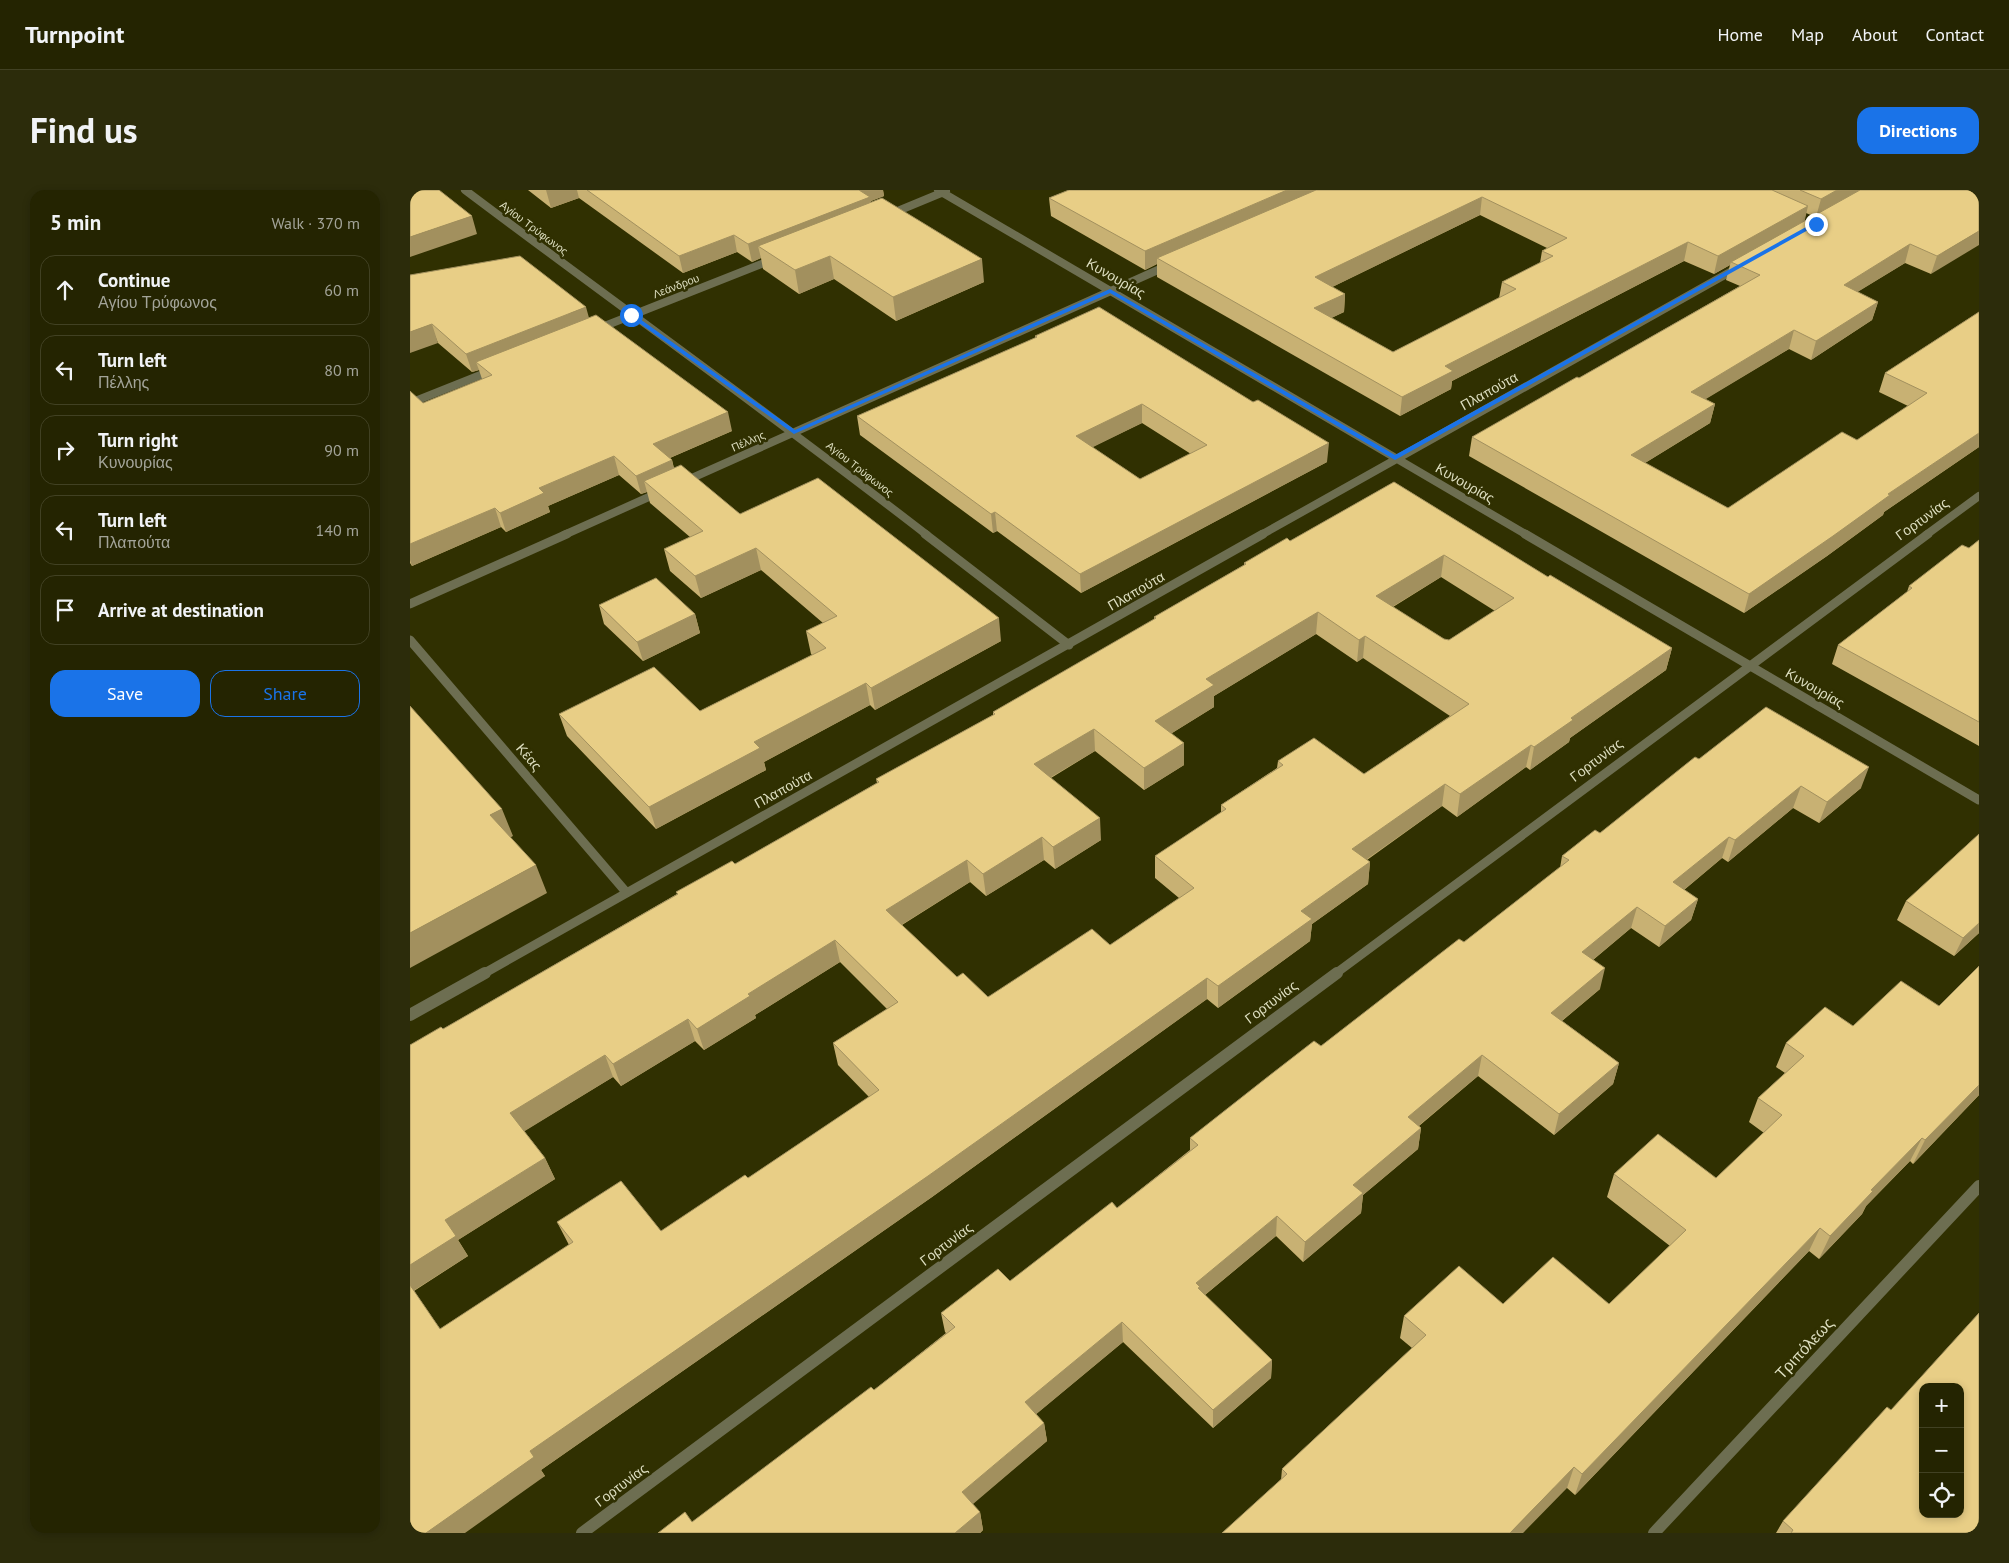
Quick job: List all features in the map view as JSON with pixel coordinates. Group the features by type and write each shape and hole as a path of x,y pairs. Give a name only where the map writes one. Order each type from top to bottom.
{"street":[{"name":"Αγίου Τρύφωνος","path":"465,190 631,315 794,432 1069,644"},
{"path":"879,218 944,191"},
{"name":"Κυνουρίας","path":"944,191 1110,291 1979,800"},
{"name":"Λεάνδρου","path":"585,333 778,258"},
{"name":"Πλαπούτα","path":"410,1014 1069,644 1395,458 1748,262"},
{"name":"Πέλλης","path":"678,484 1173,264"},
{"path":"410,403 502,366"},
{"path":"410,604 669,488"},
{"name":"Γορτυνίας","path":"582,1533 1979,496"},
{"name":"Κέας","path":"410,640 626,892"},
{"name":"Τριπόλεως","path":"1654,1533 1979,1186"}],"building":[{"path":"410,190 439,190 472,216 410,237"},
{"path":"587,190 859,190 870,197 748,244 734,235 679,256"},
{"path":"1069,190 1287,190 1145,251 1049,198"},
{"path":"1316,190 1772,190 1808,206 1718,256 1688,242 1445,366 1453,371 1402,397 1157,258","holes":["1482,197 1567,238 1542,251 1553,256 1502,282 1516,289 1393,352 1314,308 1345,294 1315,277"]},
{"path":"1800,190 1837,190 1821,199"},
{"path":"1860,190 1979,190 1979,231 1937,256 1910,244 1844,285 1878,302 1816,341 1794,330 1691,392 1715,404 1631,455 1728,508 1842,432 1857,440 1927,393 1885,373 1979,312 1979,433 1888,494 1890,495 1749,594 1472,437 1760,275 1731,262"},
{"path":"882,198 982,259 893,297 830,256 795,270 758,246"},
{"path":"520,256 586,307 466,354 432,324 410,332 410,275"},
{"path":"1099,307 1253,402 1258,400 1329,443 1080,574 995,512 991,514 857,416 1037,337 1035,336","holes":["1142,404 1207,445 1140,479 1076,436"]},
{"path":"596,315 728,412 653,444 672,460 636,476 614,456 539,488 544,493 500,513 495,508 410,544 410,391 423,403 492,375 476,362"},
{"path":"681,465 740,514 818,478 999,618 871,688 866,683 754,742 760,748 649,807 559,714 654,667 700,711 826,648 806,631 837,616 756,548 695,576 664,549 703,531 644,481"},
{"path":"1394,482 1548,577 1550,575 1672,648 1571,718 1573,720 1534,747 1531,745 1460,794 1445,784 1352,849 1370,862 1301,911 1312,919 1218,986 1207,978 928,1176 530,1451 534,1457 426,1533 410,1533 410,1285 440,1329 573,1242 557,1222 621,1181 661,1231 745,1175 748,1178 879,1090 833,1043 898,1002 835,940 748,994 750,996 697,1029 688,1019 613,1064 605,1055 510,1113 545,1158 445,1220 456,1236 410,1265 410,1045 441,1027 443,1029 678,894 676,892 732,861 735,864 879,782 876,779 995,714 993,712 1156,618 1154,617 1246,564 1244,563 1287,538 1290,541","holes":["1444,555 1514,598 1449,640 1444,639 1376,596","1318,612 1359,640 1365,636 1469,704 1364,774 1314,738 1278,761 1283,765 1221,805 1226,809 1155,856 1194,888 1110,945 1092,929 988,997 963,973 957,977 886,910 967,860 983,874 1042,837 1053,847 1100,818 1034,764 1094,729 1144,768 1184,743 1155,721 1214,685 1206,679"]},
{"path":"1979,540 1979,722 1838,645 1912,588 1909,586 1962,545 1969,548"},
{"path":"656,578 695,614 637,642 599,605"},
{"path":"410,706 502,809 490,815 536,865 410,933"},
{"path":"1766,707 1869,767 1827,802 1801,786 1735,840 1729,837 1673,882 1698,899 1665,926 1637,907 1582,952 1605,968 1551,1013 1619,1063 1559,1114 1482,1055 1408,1117 1421,1128 1353,1185 1363,1193 1305,1242 1277,1216 1196,1283 1200,1287 1198,1288 1272,1360 1213,1410 1122,1322 1025,1402 1044,1423 962,1492 980,1512 955,1533 658,1533 685,1512 692,1522 871,1387 874,1390 955,1327 941,1313 998,1269 1010,1281 1112,1202 1117,1208 1198,1145 1190,1138 1314,1041 1321,1046 1459,939 1464,942 1569,860 1562,856 1595,830 1600,833 1695,757 1699,759"},
{"path":"1979,834 1979,923 1963,938 1906,901"},
{"path":"1979,966 1979,1085 1925,1140 1922,1138 1871,1190 1873,1191 1830,1236 1820,1228 1582,1474 1574,1467 1510,1533 1222,1533 1287,1474 1282,1469 1426,1335 1404,1316 1459,1266 1503,1304 1553,1257 1609,1304 1686,1230 1614,1174 1658,1134 1716,1178 1782,1115 1758,1098 1804,1056 1786,1043 1825,1007 1853,1026 1901,981 1939,1006"},
{"path":"1979,1313 1979,1533 1791,1533 1793,1530 1783,1521 1887,1407 1891,1410"}],"route":[{"path":"631,315 794,432 1110,291 1395,458 1587,353 1816,224"}]}
